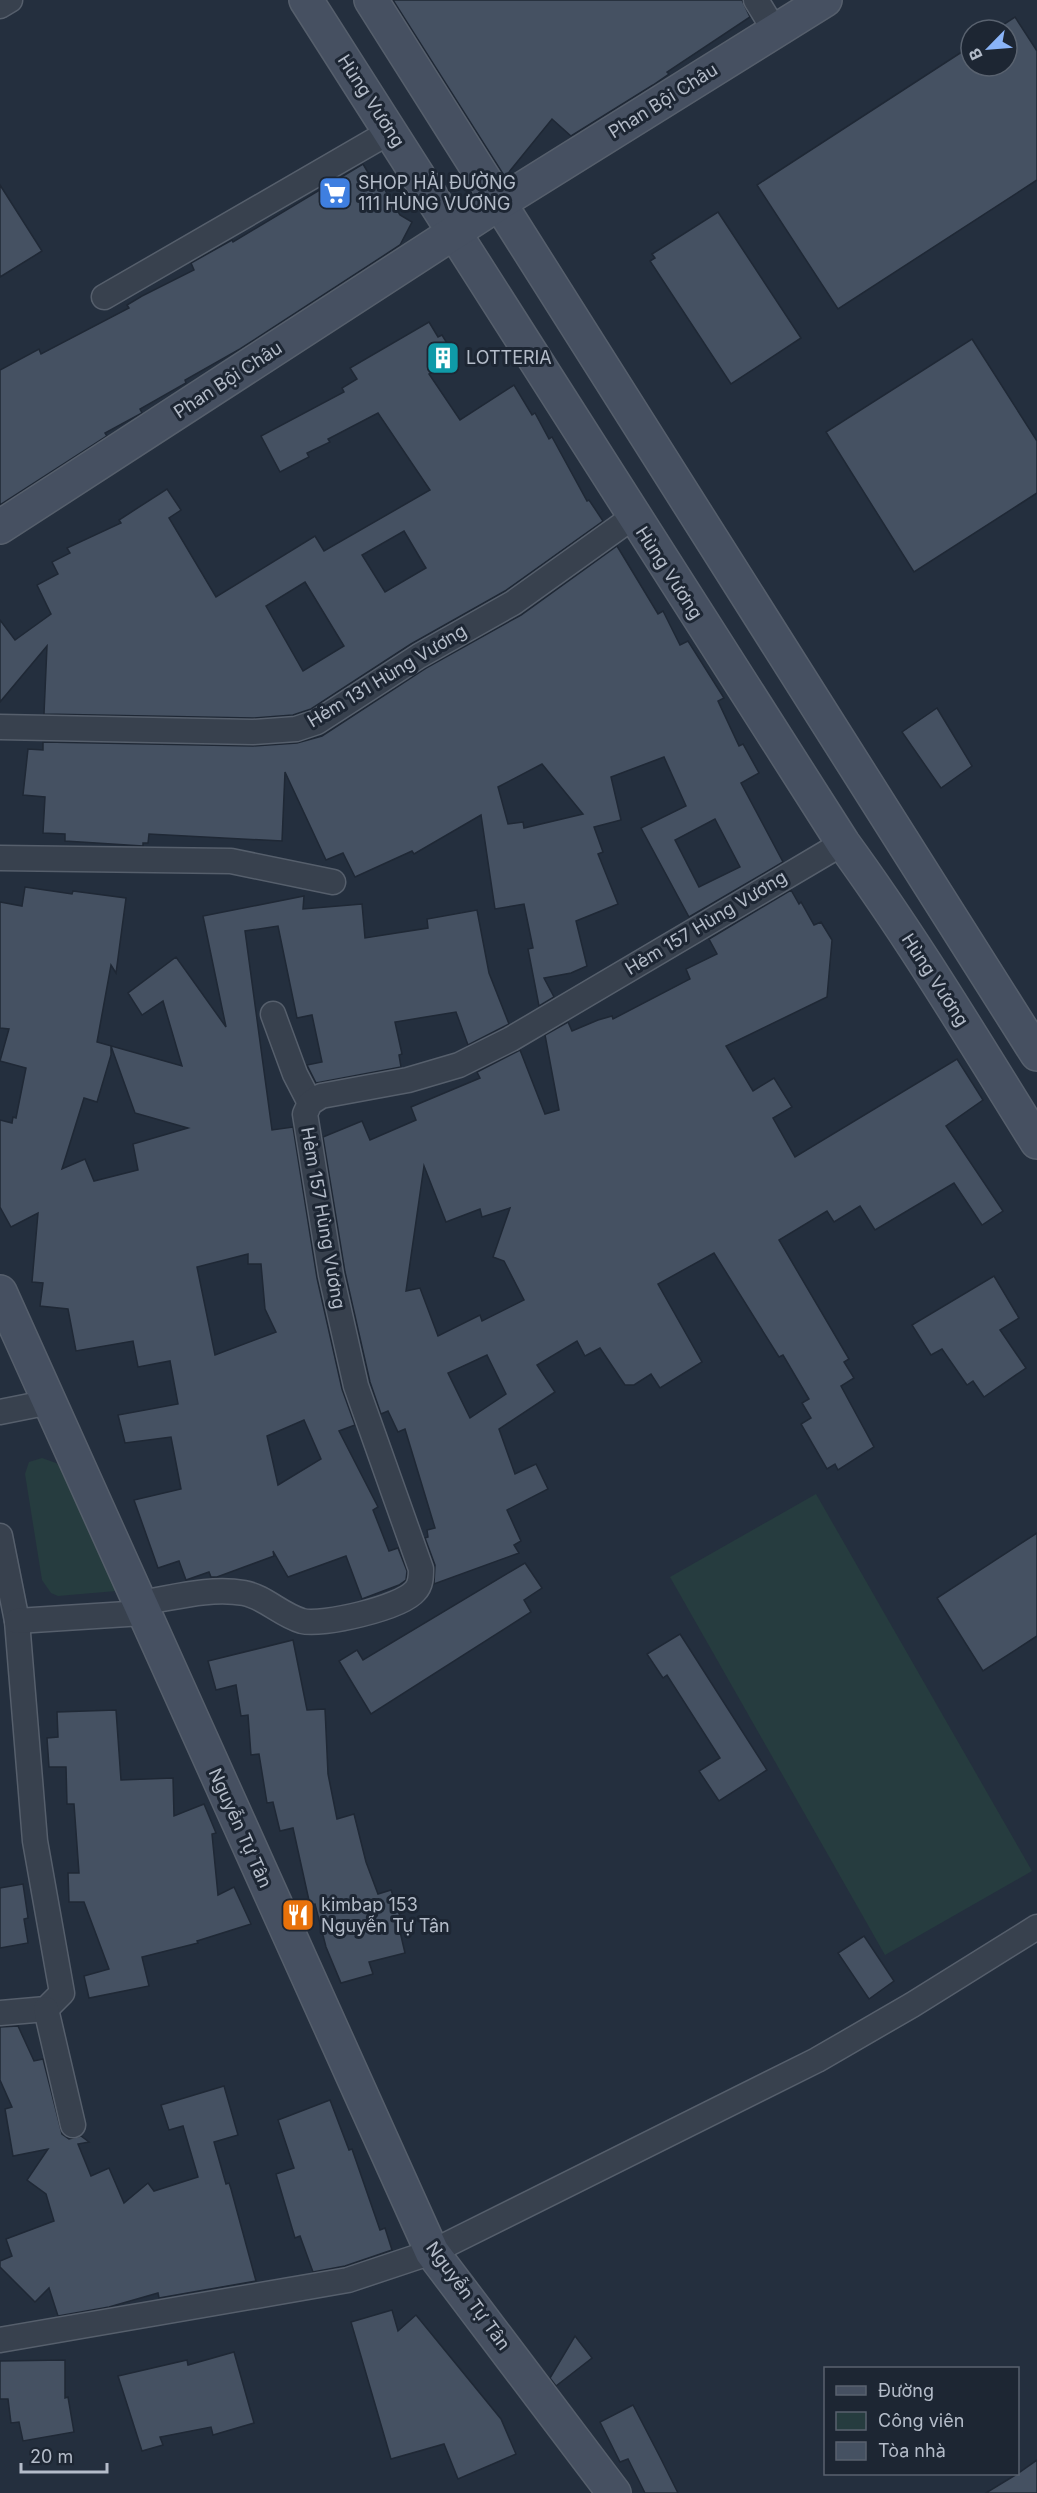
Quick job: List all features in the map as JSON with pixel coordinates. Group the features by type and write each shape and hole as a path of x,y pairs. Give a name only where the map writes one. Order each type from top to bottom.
{"main road":[{"name":"Hùng Vương","path":"306,0 456,232 633,517 843,843 872,882 1037,1142"},
{"path":"371,0 501,202 1037,1054"},
{"name":"Phan Bội Châu","path":"0,527 501,202 825,0"},
{"path":"872,882 913,857"},
{"name":"Nguyễn Tự Tân","path":"0,1292 432,2252 614,2493"}],"street":[{"path":"0,6 10,0"},
{"path":"756,0 774,31"},
{"path":"104,297 391,131"},
{"name":"Hẻm 131 Hùng Vương","path":"0,727 242,732 296,729 317,722 419,656 513,603 633,517"},
{"name":"Hẻm 157 Hùng Vương","path":"141,1608 216,1591 246,1593 270,1604 290,1617 305,1622 364,1614 402,1602 415,1592 421,1582 421,1569 356,1386 340,1319 305,1113 310,1103 321,1096 408,1080 459,1065 510,1039 843,843"},
{"path":"0,858 231,861 333,882"},
{"path":"273,1014 295,1074 310,1103"},
{"path":"0,1412 50,1402"},
{"path":"0,1536 17,1621 35,1841 62,1993 46,2009 0,2013"},
{"path":"17,1621 141,1608"},
{"path":"0,2340 348,2280 432,2252 818,2060 1037,1928"},
{"path":"46,2009 74,2126"}],"green space":[{"path":"42,1458 56,1463 69,1476 116,1591 58,1596 51,1593 42,1580 25,1474 29,1462"},
{"path":"816,1494 1032,1871 885,1955 670,1577"}],"building":[{"path":"393,0 742,0 750,17 667,72 669,74 653,85 571,136 552,119 505,177"},
{"path":"1019,23 1037,51 1037,180 838,309 757,185 959,54 959,78 1019,78"},
{"path":"363,164 377,188 382,185 400,215 412,222 400,245 240,349 140,409 142,413 105,433 107,436 0,505 0,370 39,349 41,354 129,308 127,305 142,296 194,270 191,263 232,240 233,242"},
{"path":"0,185 42,251 0,277"},
{"path":"718,212 801,338 731,384 650,261 655,258 652,254"},
{"path":"429,322 438,337 442,335 456,358 429,374 460,420 514,385 532,415 535,413 549,439 552,437 587,501 589,500 603,521 505,591 411,644 311,709 293,715 253,718 44,714 47,646 0,702 0,620 15,640 51,614 37,585 58,574 52,562 70,553 67,548 121,523 119,520 167,489 181,510 169,518 216,597 315,536 324,551 430,490 378,413 328,439 330,442 307,453 309,457 280,472 261,436 344,392 342,388 357,379 350,368","holes":["404,531 426,568 385,592 362,555","305,582 344,646 303,671 266,606"]},
{"path":"972,339 1037,441 1037,493 914,572 826,432"},
{"path":"617,546 658,614 663,611 680,645 688,641 724,698 718,701 739,746 743,744 759,773 741,783 783,862 689,917 641,828 686,806 664,757 611,777 621,820 594,827 603,852 598,854 618,904 576,921 587,966 571,973 544,978 554,997 539,1006 528,949 533,948 524,904 495,909 481,815 414,854 412,851 355,877 343,853 326,860 285,772 282,841 149,834 148,843 143,843 143,846 65,841 65,834 43,833 45,797 23,795 28,749 43,750 43,742 253,746 297,743 322,736 426,668 521,615","holes":["542,764 583,814 524,828 523,822 508,824 498,787","715,819 740,867 699,887 675,840"]},
{"path":"937,708 972,766 941,788 902,732"},
{"path":"25,887 72,894 73,891 126,898 116,973 111,965 97,1042 182,1066 163,1001 142,1015 128,993 176,957 226,1027 203,916 304,896 303,909 362,904 365,938 428,928 427,919 477,910 489,973 509,1024 468,1045 456,1012 395,1022 402,1054 399,1055 401,1067 316,1083 307,1065 322,1062 312,1015 297,1018 278,926 245,931 272,1130 293,1127 317,1278 342,1389 355,1425 339,1431 378,1507 373,1510 389,1551 398,1548 407,1571 406,1580 399,1585 362,1599 346,1556 288,1577 273,1551 274,1556 217,1577 211,1577 209,1572 186,1580 179,1561 158,1568 134,1500 181,1489 171,1437 125,1443 118,1415 178,1404 170,1361 138,1367 133,1341 76,1351 68,1309 40,1306 43,1283 32,1282 38,1213 11,1227 0,1207 0,1120 12,1123 13,1117 16,1118 26,1068 0,1061 9,1029 0,1028 0,902 22,906","holes":["111,1046 135,1113 188,1128 133,1144 138,1170 94,1181 85,1159 62,1169 84,1098 97,1102 111,1055","248,1254 248,1264 261,1264 265,1309 276,1332 215,1355 197,1267","304,1420 321,1459 278,1485 267,1436"]},
{"path":"791,890 814,925 821,922 832,940 827,997 726,1046 753,1091 774,1078 792,1107 773,1118 795,1157 957,1059 983,1100 946,1126 1003,1211 982,1225 954,1183 875,1230 860,1206 834,1222 827,1211 779,1240 849,1359 844,1362 854,1378 841,1386 874,1447 838,1470 835,1464 827,1469 801,1424 811,1418 802,1403 809,1399 783,1355 779,1357 714,1253 658,1284 702,1362 660,1388 651,1374 634,1385 625,1385 600,1348 585,1356 577,1341 537,1365 555,1392 499,1429 515,1474 536,1464 548,1489 507,1510 521,1541 514,1545 519,1553 434,1584 435,1565 425,1538 428,1537 427,1530 435,1528 405,1429 398,1432 388,1411 381,1414 370,1382 345,1272 323,1137 362,1121 370,1140 416,1120 411,1107 480,1078 477,1072 520,1050 545,1114 559,1110 545,1035 568,1022 572,1031 598,1020 612,1016 613,1019 690,979 686,969 717,954 709,939","holes":["424,1166 446,1222 480,1209 482,1217 510,1208 493,1257 504,1261 524,1300 482,1321 480,1315 438,1336 420,1288 406,1291","487,1355 506,1394 470,1418 448,1373"]},
{"path":"994,1276 1019,1318 1000,1330 1026,1368 984,1397 973,1381 967,1385 942,1349 931,1355 912,1325"},
{"path":"1037,1533 1037,1636 983,1671 937,1598"},
{"path":"525,1563 542,1588 524,1600 531,1612 371,1714 339,1661 357,1650 363,1660"},
{"path":"680,1634 767,1770 719,1801 699,1771 720,1758 667,1675 663,1678 647,1654"},
{"path":"293,1640 307,1710 325,1709 328,1774 337,1819 354,1814 366,1862 378,1894 391,1890 402,1922 398,1923 405,1953 369,1962 373,1974 341,1983 326,1947 315,1904 310,1905 293,1828 280,1831 273,1802 267,1803 259,1754 251,1755 248,1715 241,1716 236,1685 216,1690 208,1661"},
{"path":"116,1710 121,1780 173,1778 174,1816 204,1804 216,1833 212,1834 218,1895 234,1887 251,1924 197,1941 198,1943 142,1957 149,1986 89,1998 84,1976 109,1969 84,1902 69,1902 68,1873 79,1873 74,1804 67,1804 66,1767 49,1767 47,1738 58,1737 57,1712"},
{"path":"23,1884 28,1918 24,1919 28,1943 0,1948 0,1888"},
{"path":"864,1936 894,1981 869,1999 838,1953"},
{"path":"18,2026 34,2061 43,2059 62,2134 69,2139 81,2136 89,2142 78,2144 91,2176 109,2168 124,2203 148,2183 154,2191 198,2177 183,2126 169,2130 161,2105 224,2086 238,2135 214,2142 226,2184 229,2183 231,2189 256,2281 159,2298 158,2293 109,2307 58,2316 49,2288 35,2302 0,2267 0,2261 12,2256 6,2239 54,2221 46,2194 27,2180 48,2149 13,2156 5,2109 12,2107 0,2080 0,2027"},
{"path":"330,2100 349,2150 352,2149 380,2230 385,2228 392,2250 345,2266 313,2272 300,2236 295,2238 276,2174 294,2168 278,2120"},
{"path":"392,2310 398,2331 416,2315 501,2419 516,2454 458,2479 444,2444 391,2459 351,2322"},
{"path":"575,2336 592,2358 556,2386 550,2378"},
{"path":"234,2352 254,2423 213,2435 211,2427 160,2437 163,2445 142,2451 118,2376 187,2360 188,2365"},
{"path":"65,2360 65,2398 68,2397 74,2432 23,2441 19,2422 11,2423 8,2399 0,2399 0,2361"},
{"path":"633,2405 678,2493 645,2493 628,2459 620,2462 600,2422"},
{"path":"1037,2460 1037,2493 986,2493 1019,2475 1019,2473"}],"place":[{"name":"SHOP HẢI ĐƯỜNG 111 HÙNG VƯƠNG","path":"335,193"},
{"name":"LOTTERIA","path":"443,358"},
{"name":"kimbap 153 Nguyễn Tự Tân","path":"298,1915"}]}
